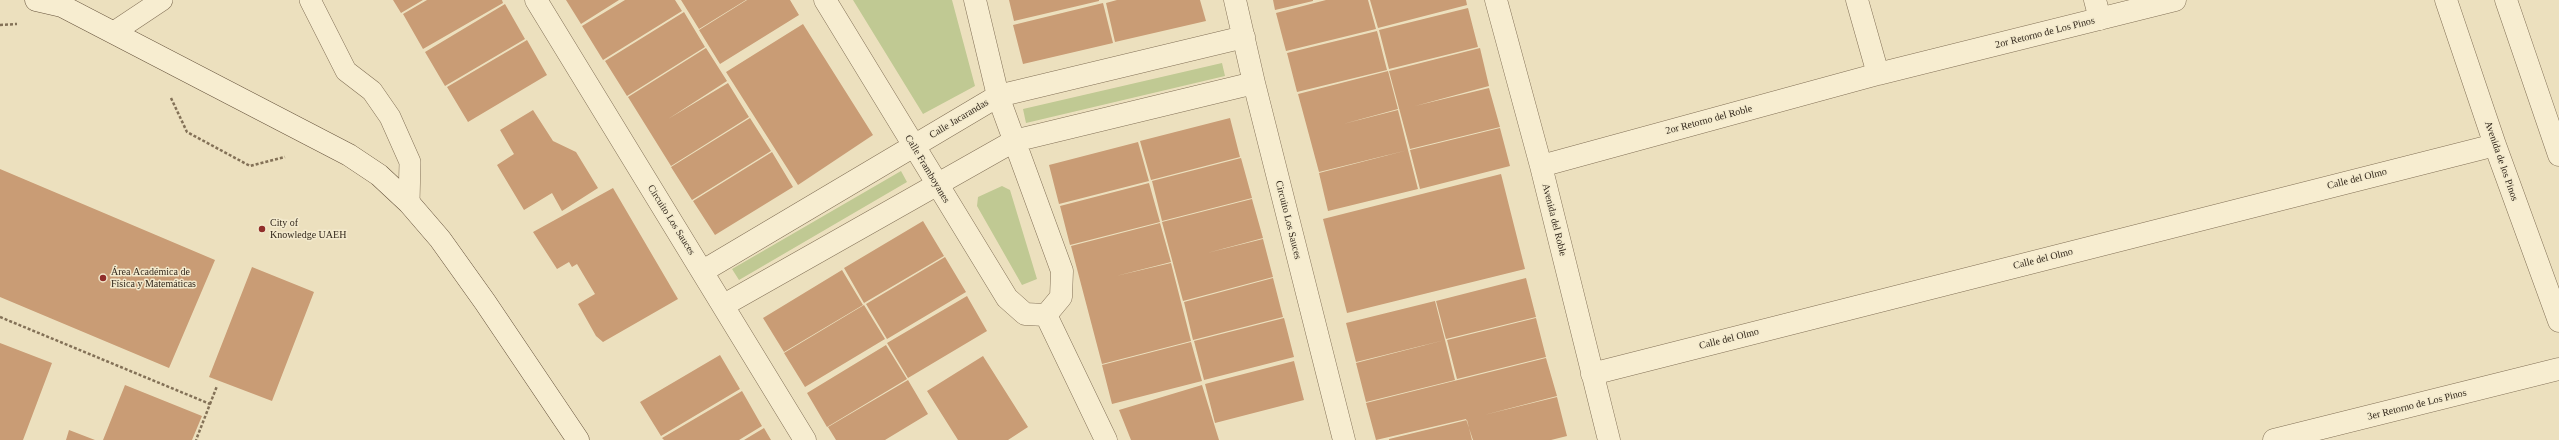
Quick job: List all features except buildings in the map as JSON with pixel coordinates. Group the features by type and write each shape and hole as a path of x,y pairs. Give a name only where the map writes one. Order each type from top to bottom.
{"street":[{"path":"36,0 58,3 349,155 379,175 410,203 485,302 578,440"},
{"name":"Circuito Los Sauces","path":"536,0 724,305 805,440"},
{"name":"Calle Framboyanes","path":"825,0 1007,298 1025,314 1046,315"},
{"path":"975,0 998,96 1062,271 1061,296 1046,315 1106,440"},
{"name":"Circuito Los Sauces","path":"1235,0 1254,83 1344,440"},
{"name":"Avenida del Roble","path":"1496,0 1541,166 1609,440"},
{"path":"1857,0 1878,74"},
{"name":"2or Retorno de Los Pinos","path":"1989,47 2097,10 2175,0"},
{"name":"Avenida de los Pinos","path":"2446,0 2495,144 2559,321"},
{"path":"2506,0 2559,156"},
{"name":"Calle Jacarandas","path":"703,271 998,96 1244,37"},
{"name":"2or Retorno del Roble","path":"1541,166 1878,74 1989,47"},
{"path":"724,305 1014,141 1254,83"},
{"name":"Calle del Olmo","path":"1592,374 2495,144"},
{"name":"3er Retorno de Los Pinos","path":"2274,440 2559,369"}],"lane":[{"path":"114,32 162,0"},
{"path":"310,0 346,71 372,91 390,117 410,162 410,203"}],"path":[{"path":"0,25 21,23"},
{"path":"168,92 188,132 250,166 288,156"},
{"path":"0,317 210,404"},
{"path":"196,440 217,386"}],"green space":[{"path":"853,0 952,0 975,86 923,114"},
{"path":"1222,63 1225,76 1026,123 1023,109"},
{"path":"901,171 907,182 739,280 732,269"},
{"path":"1002,186 1010,190 1037,279 1022,285 977,206 978,197"}],"place":[{"name":"City of Knowledge UAEH","path":"262,229"},
{"name":"Área Académica de Física y Matemáticas","path":"103,278"}]}
